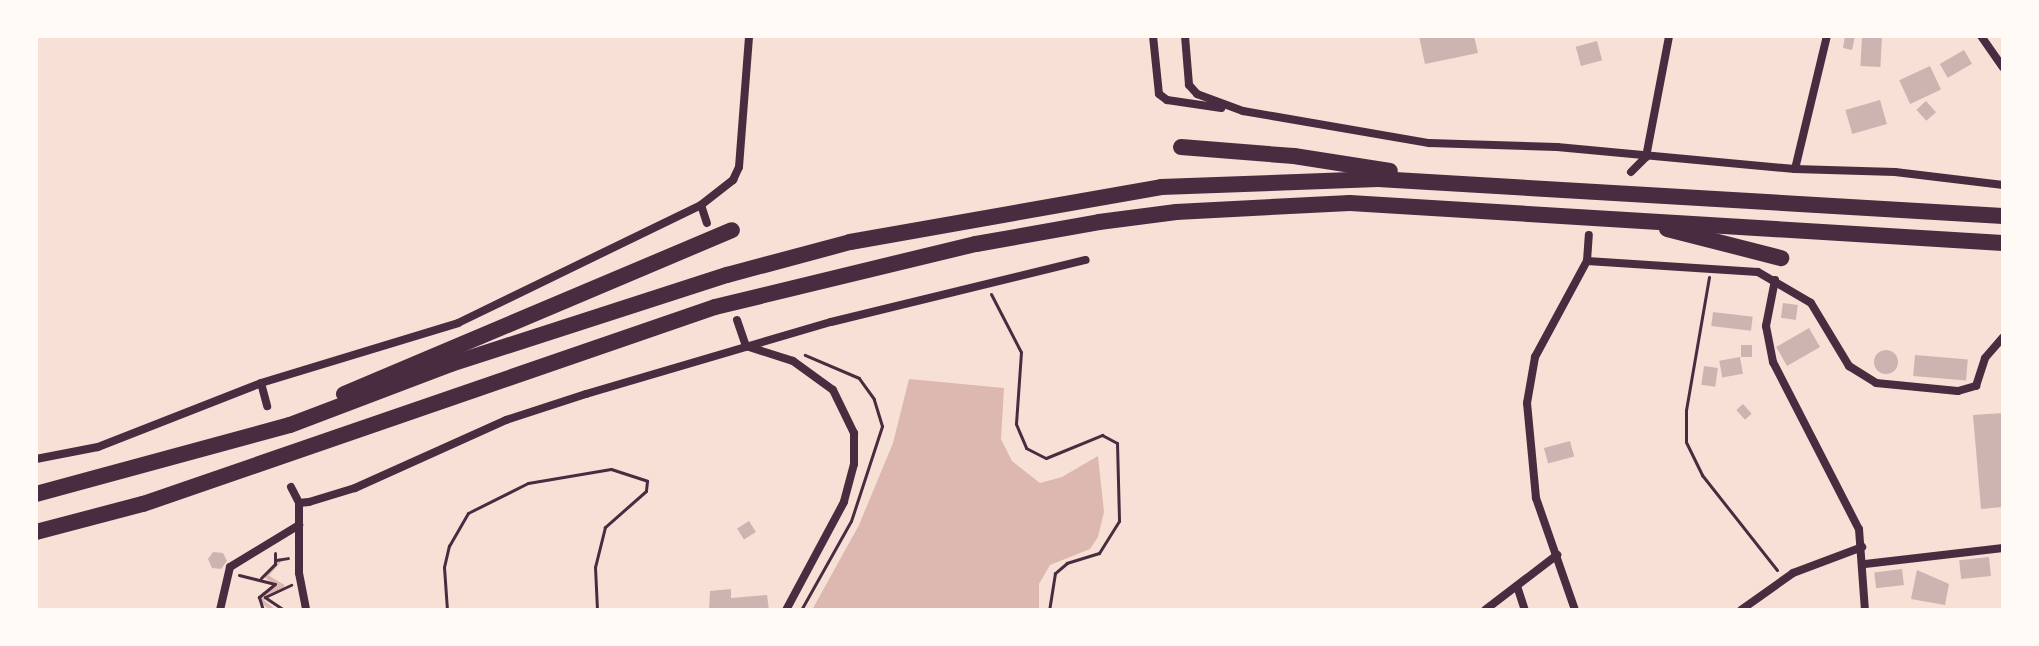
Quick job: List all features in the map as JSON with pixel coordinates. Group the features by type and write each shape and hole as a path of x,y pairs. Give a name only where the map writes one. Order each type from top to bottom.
{"highway":[{"path":"1181,147 1294,156 1475,185"},
{"path":"36,494 290,425 605,312 850,242 1161,187 1327,179 2003,216"},
{"path":"36,532 143,504 665,321 976,244 1099,222 1268,206 1350,203 2003,243"},
{"path":"1617,218 1781,258"},
{"path":"290,425 395,371 732,230"}],"street":[{"path":"36,459 98,447 261,383 503,305 701,205 733,180 739,167 749,36"},
{"path":"1153,36 1159,94 1167,100 1429,143 1557,147 1795,169 1895,172 2003,185"},
{"path":"1185,36 1189,85 1210,100 1243,111"},
{"path":"1631,172 1646,157 1669,36"},
{"path":"1795,169 1827,36"},
{"path":"1981,36 2003,67"},
{"path":"701,205 707,223"},
{"path":"1575,610 1536,498 1529,378 1587,261 1589,235"},
{"path":"299,503 355,488 506,420 746,346 1086,260"},
{"path":"1587,261 1711,266 1758,272 1811,303 1849,366 1876,383 1958,391 1976,386 1985,358 2003,337"},
{"path":"1775,280 1766,326 1773,362 1859,529 1865,564 1865,610"},
{"path":"737,320 746,346"},
{"path":"746,346 772,352 821,381 841,401 854,433 852,475 844,502 786,610"},
{"path":"261,383 267,406"},
{"path":"291,487 299,503 299,573 306,610"},
{"path":"217,610 230,567 299,525"},
{"path":"1741,610 1783,578 1862,547"},
{"path":"1865,564 2003,548"},
{"path":"1485,610 1557,555"},
{"path":"1517,586 1525,610"}],"path":[{"path":"1711,266 1686,410 1686,442 1702,475 1783,578"},
{"path":"986,283 1021,352 1015,413 1026,448 1046,458 1102,435 1117,443 1119,521 1099,553 1055,573 1049,610"},
{"path":"447,610 444,567 449,546 468,513 528,483 611,469 647,481 646,491 605,527 595,567 597,610"},
{"path":"275,541 276,560"},
{"path":"261,578 276,560 288,555 289,571"},
{"path":"230,567 244,578 261,578 275,584 259,597 263,610"},
{"path":"284,610 265,597 288,588 291,581"},
{"path":"170,610 217,610"}],"shaded area":[{"path":"909,379 1004,388 1001,439 1012,461 1040,483 1062,477 1098,456 1104,512 1098,537 1090,549 1050,565 1039,584 1039,610 812,610 859,525 893,443"}],"building":[{"path":"1419,36 1474,36 1478,53 1425,64"},
{"path":"1845,36 1855,36 1852,50 1843,48"},
{"path":"1862,36 1882,37 1880,67 1860,66"},
{"path":"1597,41 1602,60 1581,66 1576,47"},
{"path":"1964,50 1972,64 1948,78 1940,64"},
{"path":"1930,66 1941,90 1910,104 1899,80"},
{"path":"1880,100 1887,124 1852,134 1845,110"},
{"path":"1926,101 1936,112 1926,121 1916,110"},
{"path":"1783,303 1798,305 1796,320 1781,318"},
{"path":"1713,312 1753,317 1751,331 1711,326"},
{"path":"1809,328 1820,347 1787,366 1776,347"},
{"path":"1741,345 1752,345 1752,357 1741,357"},
{"path":"1881,350 1891,350 1898,357 1898,367 1891,374 1881,374 1874,367 1874,357"},
{"path":"1915,355 1968,360 1966,381 1913,376"},
{"path":"1740,357 1743,374 1722,377 1719,361"},
{"path":"1704,366 1718,368 1715,387 1701,385"},
{"path":"1743,404 1752,414 1745,420 1736,410"},
{"path":"2003,413 2003,507 1981,509 1973,415"},
{"path":"1570,441 1574,456 1548,463 1544,448"},
{"path":"749,521 756,532 744,539 737,528"},
{"path":"213,552 223,553 227,561 221,569 212,568 208,559"},
{"path":"1989,557 1991,576 1961,579 1959,560"},
{"path":"1902,569 1904,585 1876,588 1874,572"},
{"path":"1917,570 1949,584 1945,605 1911,599"},
{"path":"731,589 731,598 767,595 769,610 709,610 710,591"}],"waterway":[{"path":"273,610 262,601 264,594 282,586 266,576 280,560"}]}
